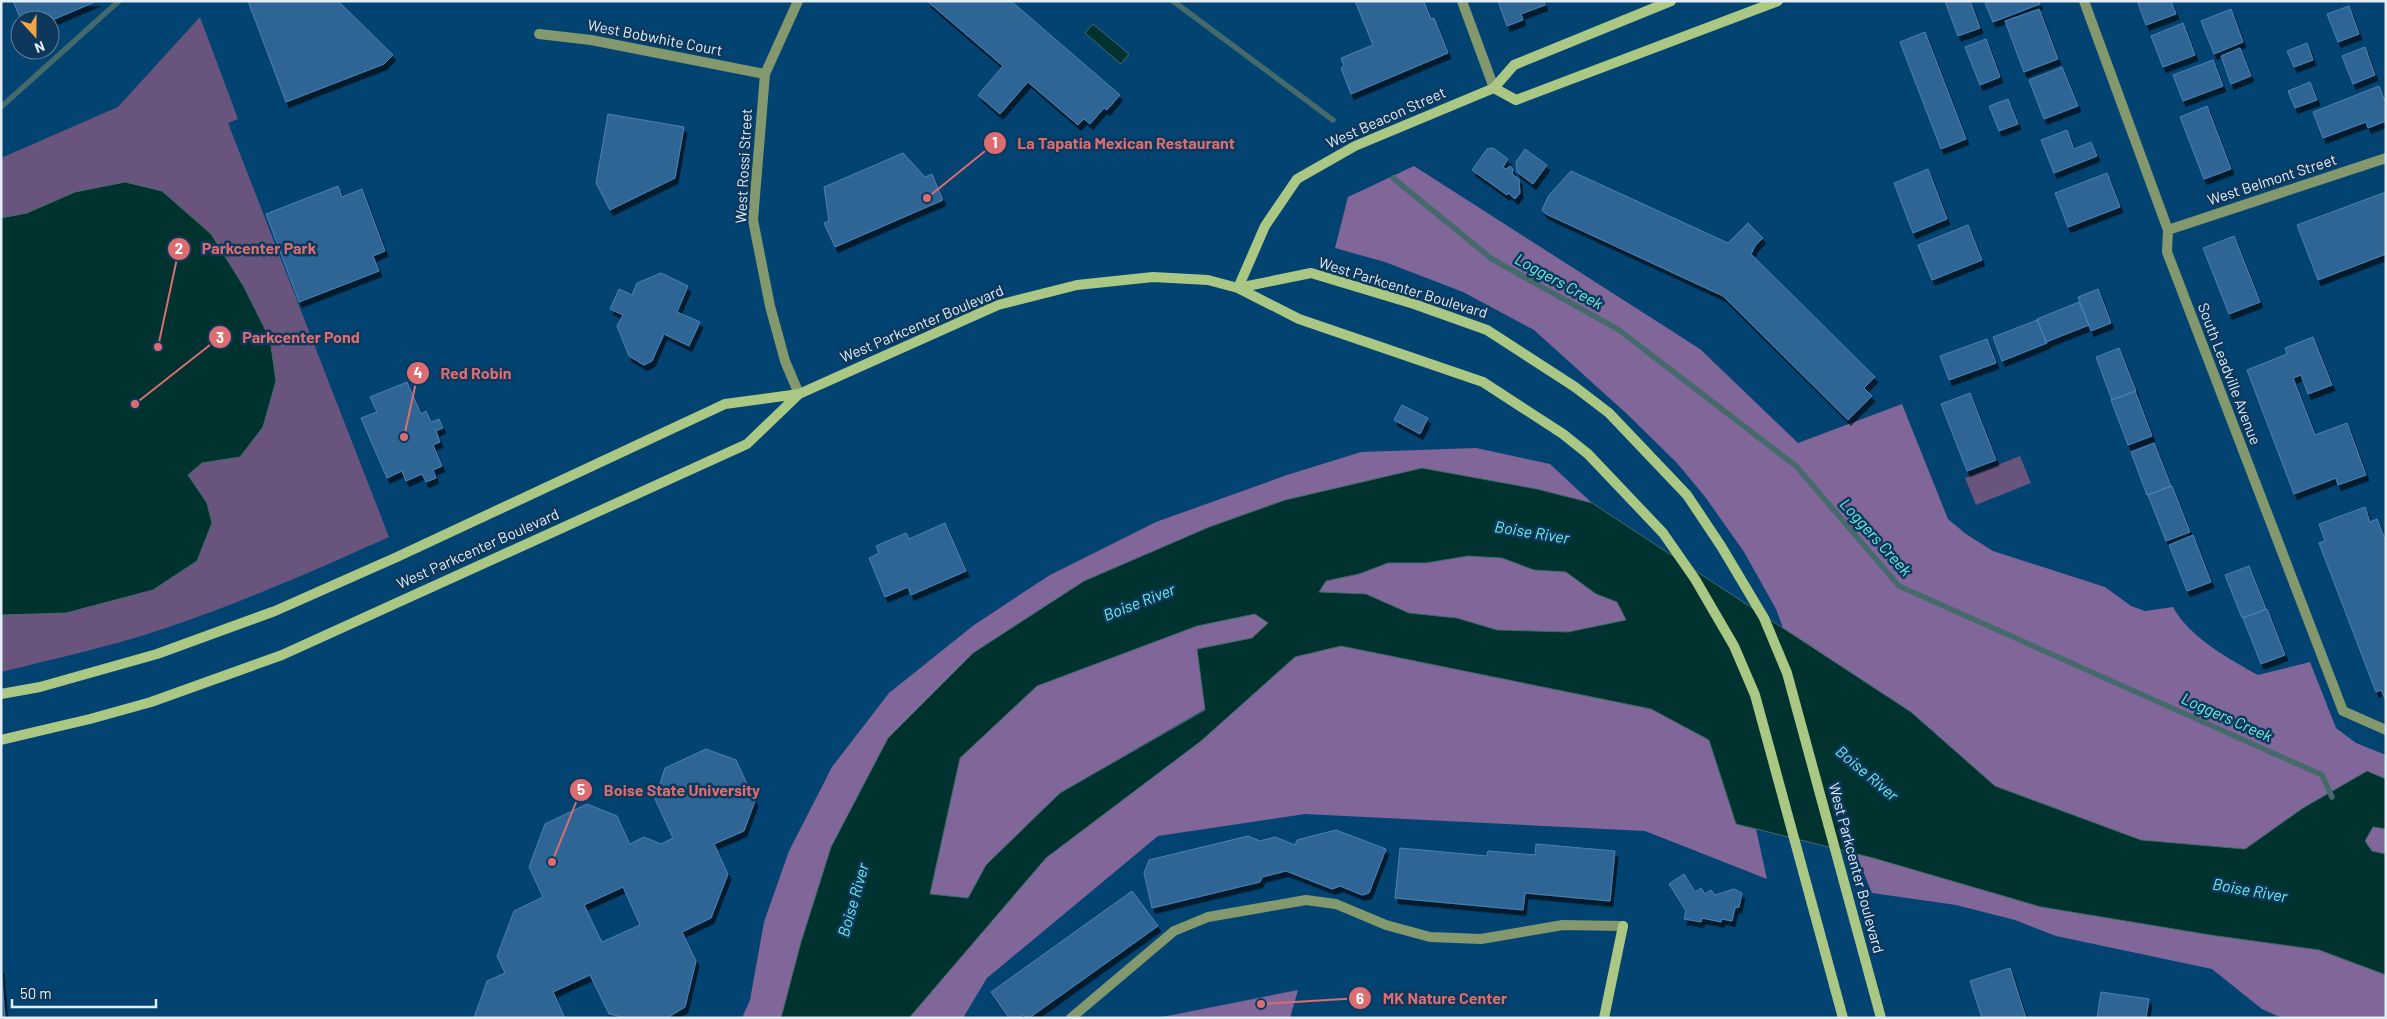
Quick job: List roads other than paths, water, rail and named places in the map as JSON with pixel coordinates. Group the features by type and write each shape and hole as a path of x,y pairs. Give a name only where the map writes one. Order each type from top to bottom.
{"main road":[{"name":"West Beacon Street","path":"1238,288 1264,226 1297,179 1355,146 1494,88 1514,65 1671,1"},
{"path":"1494,88 1516,100 1778,1"},
{"name":"West Parkcenter Boulevard","path":"1238,288 1311,273 1414,304 1487,330 1575,387 1609,413 1687,495 1722,546 1764,618 1787,673 1881,1018"},
{"name":"West Parkcenter Boulevard","path":"1,694 40,687 157,654 225,630 329,588 726,404 799,394 998,305 1077,285 1153,277 1208,280 1238,288 1299,319 1483,382 1563,434 1588,454 1663,533 1694,579 1734,646 1755,695 1843,1018"},
{"name":"West Parkcenter Boulevard","path":"1,740 151,702 282,655 747,444 799,394"},
{"path":"1604,1018 1623,926"}],"street":[{"name":"West Rossi Street","path":"798,1 765,74 753,220 770,306 785,361 799,394"},
{"path":"1462,1 1494,88"},
{"name":"South Leadville Avenue","path":"2084,1 2168,230 2167,252 2170,261 2343,712 2386,730"},
{"name":"West Bobwhite Court","path":"540,34 592,40 765,74"},
{"name":"West Belmont Street","path":"2168,230 2386,158"},
{"path":"1071,1018 1174,931 1208,917 1306,900 1336,904 1386,925 1430,937 1480,939 1562,925 1623,926"}],"water":[{"path":"1093,24 1129,54 1121,64 1085,33"},
{"path":"125,182 162,191 211,234 244,287 270,339 276,381 263,427 240,457 202,463 188,475 207,503 212,523 197,561 153,590 66,613 1,615 1,218 27,213 75,192"},
{"name":"Boise River","path":"1422,468 1537,489 1592,503 1911,712 1995,786 2141,840 2245,849 2303,808 2367,771 2386,779 2386,829 2373,827 2365,841 2372,851 2386,854 2386,975 2319,950 2210,935 2041,907 1873,858 1736,824 1709,740 1651,709 1341,646 1295,657 1201,741 1046,858 909,1018 781,1018 801,942 831,847 888,738 973,653 1084,581 1209,527 1285,500","holes":["1468,556 1502,558 1534,570 1566,572 1596,594 1617,602 1626,620 1568,632 1497,630 1457,618 1409,613 1366,594 1319,592 1326,581 1359,574 1388,563 1426,563","1255,614 1268,623 1252,638 1197,649 1205,710 1060,793 986,865 968,898 930,894 960,758 1037,686 1197,626"]}],"waterway":[{"name":"Loggers Creek","path":"1,107 119,1"},
{"name":"Loggers Creek","path":"1173,1 1333,120"},
{"name":"Loggers Creek","path":"1393,178 1492,259 1619,330 1796,466 1899,586 2322,775 2332,797"}],"place":[{"name":"La Tapatia Mexican Restaurant","path":"927,198"},
{"name":"Parkcenter Park","path":"158,347"},
{"name":"Parkcenter Pond","path":"135,404"},
{"name":"Red Robin","path":"404,437"},
{"name":"Boise State University","path":"552,862"},
{"name":"MK Nature Center","path":"1261,1004"}]}
